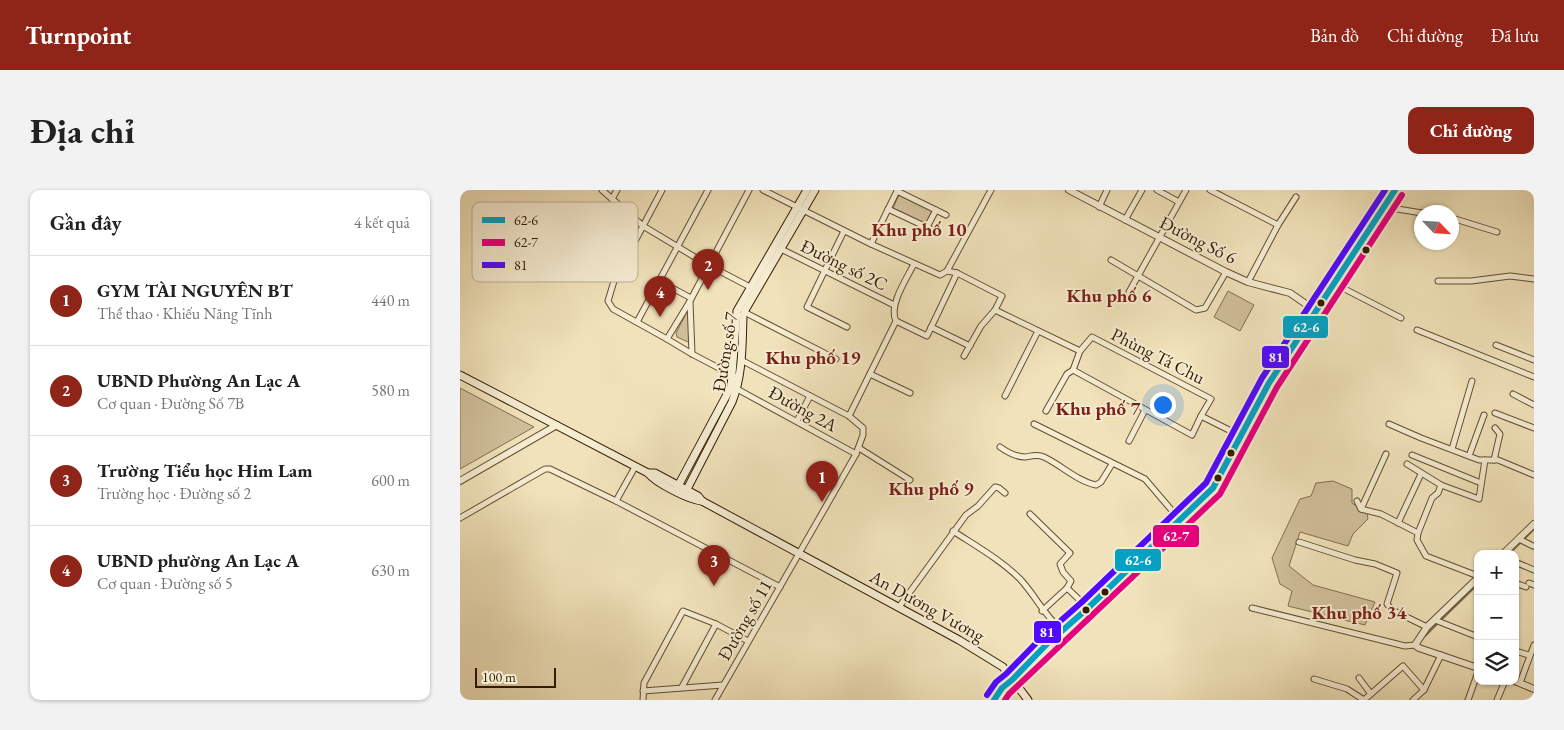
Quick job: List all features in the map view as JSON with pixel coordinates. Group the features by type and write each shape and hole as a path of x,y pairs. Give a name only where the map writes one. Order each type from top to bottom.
{"main road":[{"name":"Đường số 7","path":"685,492 737,389 737,311 781,249 807,190"},
{"name":"Đường số 7","path":"677,488 736,376 741,360 743,316 753,289 800,209 814,190"},
{"path":"994,700 1002,688 1047,644 1088,608 1213,488 1269,383 1385,207 1394,190"},
{"name":"An Dương Vương","path":"460,375 635,467 655,474 696,501 702,501 955,637 1004,667 1028,700"},
{"path":"1002,700 1008,693 1012,680"}],"street":[{"path":"602,190 615,202"},
{"path":"612,199 617,190"},
{"path":"638,235 662,190"},
{"path":"637,322 708,190"},
{"path":"667,339 749,190"},
{"path":"763,190 871,244 940,275 947,270 990,190"},
{"name":"Đường Số 6","path":"1069,190 1226,272 1248,282 1290,294 1316,311"},
{"path":"1099,206 1108,190"},
{"path":"1125,220 1142,190"},
{"path":"1159,190 1179,202"},
{"path":"1129,292 1186,190"},
{"path":"1210,190 1278,225"},
{"path":"871,244 897,191 946,215"},
{"path":"1248,282 1278,225 1296,197"},
{"path":"1385,207 1414,212"},
{"path":"888,209 937,232"},
{"path":"927,227 936,210"},
{"path":"1459,220 1498,232"},
{"path":"638,222 677,247 753,289"},
{"path":"844,231 807,307 847,327"},
{"name":"Đường số 2C","path":"781,249 894,305"},
{"path":"1111,260 1196,310 1206,308 1226,272"},
{"path":"914,264 894,305 893,314 896,321 927,336 957,273"},
{"path":"947,270 957,273 1002,296 995,310 980,326 964,356"},
{"path":"1438,281 1471,281 1510,276 1534,278"},
{"path":"659,281 690,299"},
{"path":"614,282 608,301 613,309 692,354 736,376"},
{"path":"1334,284 1401,318"},
{"path":"690,299 692,354"},
{"path":"995,310 1080,351 1073,370 1067,374 1046,410"},
{"path":"744,312 836,360"},
{"path":"849,416 896,321"},
{"path":"931,327 970,346"},
{"path":"1417,330 1534,378"},
{"path":"1005,396 1038,331"},
{"name":"Phùng Tá Chu","path":"1073,370 1192,435 1211,398 1092,337 1080,351"},
{"path":"1496,345 1534,360"},
{"path":"741,360 849,416 863,428 858,451"},
{"path":"870,374 910,393"},
{"path":"1452,449 1472,381"},
{"name":"Đường 2A","path":"737,389 910,480"},
{"path":"1513,394 1534,405"},
{"path":"797,421 810,396"},
{"path":"1129,441 1145,410"},
{"path":"1495,413 1533,426"},
{"path":"1469,456 1484,415"},
{"path":"1202,416 1241,436"},
{"path":"1034,424 1145,479 1180,520"},
{"path":"1389,424 1469,456 1485,460 1498,460 1534,475"},
{"path":"460,481 557,425"},
{"path":"1494,460 1500,434 1496,428"},
{"path":"1000,447 1008,453 1024,457 1034,454 1042,456 1087,484 1096,485 1101,482 1112,464"},
{"name":"Đường số 11","path":"715,700 858,451"},
{"path":"1361,509 1386,454"},
{"path":"1412,455 1481,483"},
{"path":"1407,464 1441,485 1479,499 1485,460"},
{"path":"616,501 635,467"},
{"path":"460,518 545,469 555,470 780,587"},
{"path":"1398,523 1421,474"},
{"path":"1441,485 1438,493 1432,498 1417,540 1426,556 1474,575"},
{"path":"899,607 966,515 978,506 995,487 1005,493"},
{"path":"1357,501 1361,509 1381,514 1418,533"},
{"path":"1030,514 1070,553 1060,564 1063,572 1071,581 1067,588 1042,611"},
{"path":"1507,550 1534,524"},
{"path":"954,531 990,554 1020,579 1042,611 1062,630"},
{"path":"1519,539 1531,545"},
{"path":"1299,542 1355,560 1375,564 1397,573 1387,604 1392,610 1427,627"},
{"path":"1519,564 1534,570"},
{"path":"1416,645 1427,627 1438,621 1474,581"},
{"path":"1067,588 1088,608"},
{"path":"1252,608 1385,642 1405,646 1416,645 1418,648 1474,668"},
{"path":"643,700 644,683 683,610 716,624 748,641"},
{"path":"1438,621 1474,634"},
{"path":"682,688 716,624"},
{"path":"1519,678 1534,645"},
{"path":"1519,652 1529,655"},
{"path":"1413,700 1424,690 1441,655"},
{"path":"1314,678 1347,689 1364,700 1403,666 1424,690"},
{"path":"1359,678 1371,694"},
{"path":"1468,700 1474,682"},
{"path":"1519,683 1534,689"},
{"path":"643,691 723,685"},
{"path":"1497,700 1503,685"}],"shaded area":[{"path":"899,195 932,211 926,224 893,208"},
{"path":"1228,291 1254,305 1240,331 1214,317"},
{"path":"688,310 690,340 688,342 677,337 676,333"},
{"path":"460,388 534,427 460,469"},
{"path":"1333,481 1352,489 1352,503 1367,513 1368,519 1353,534 1348,546 1300,532 1289,566 1313,585 1375,602 1365,625 1288,606 1292,591 1280,584 1272,558 1300,499 1311,496 1316,483"}],"waterway":[{"path":"1513,550 1534,529"},
{"path":"1441,620 1474,588"},
{"path":"1423,638 1438,623"}],"transit line":[{"name":"81","path":"987,695 996,682 1041,638 1082,602 1206,483 1262,378 1385,190"},
{"name":"62-6","path":"994,700 1002,688 1047,644 1088,608 1213,488 1269,383 1395,190"},
{"name":"62-7","path":"1005,700 1009,694 1220,494 1277,387 1402,195"}],"place":[{"name":"UBND Phường An Lạc A","path":"708,290"},
{"name":"UBND phường An Lạc A","path":"660,317"},
{"name":"GYM TÀI NGUYÊN BT","path":"822,502"},
{"name":"Trường Tiểu học Him Lam","path":"714,586"}],"district":[{"name":"Khu phố 10","path":"919,229"},
{"name":"Khu phố 6","path":"1109,295"},
{"name":"Khu phố 19","path":"813,357"},
{"name":"Khu phố 7","path":"1098,408"},
{"name":"Khu phố 9","path":"931,488"},
{"name":"Khu phố 34","path":"1359,612"}]}
